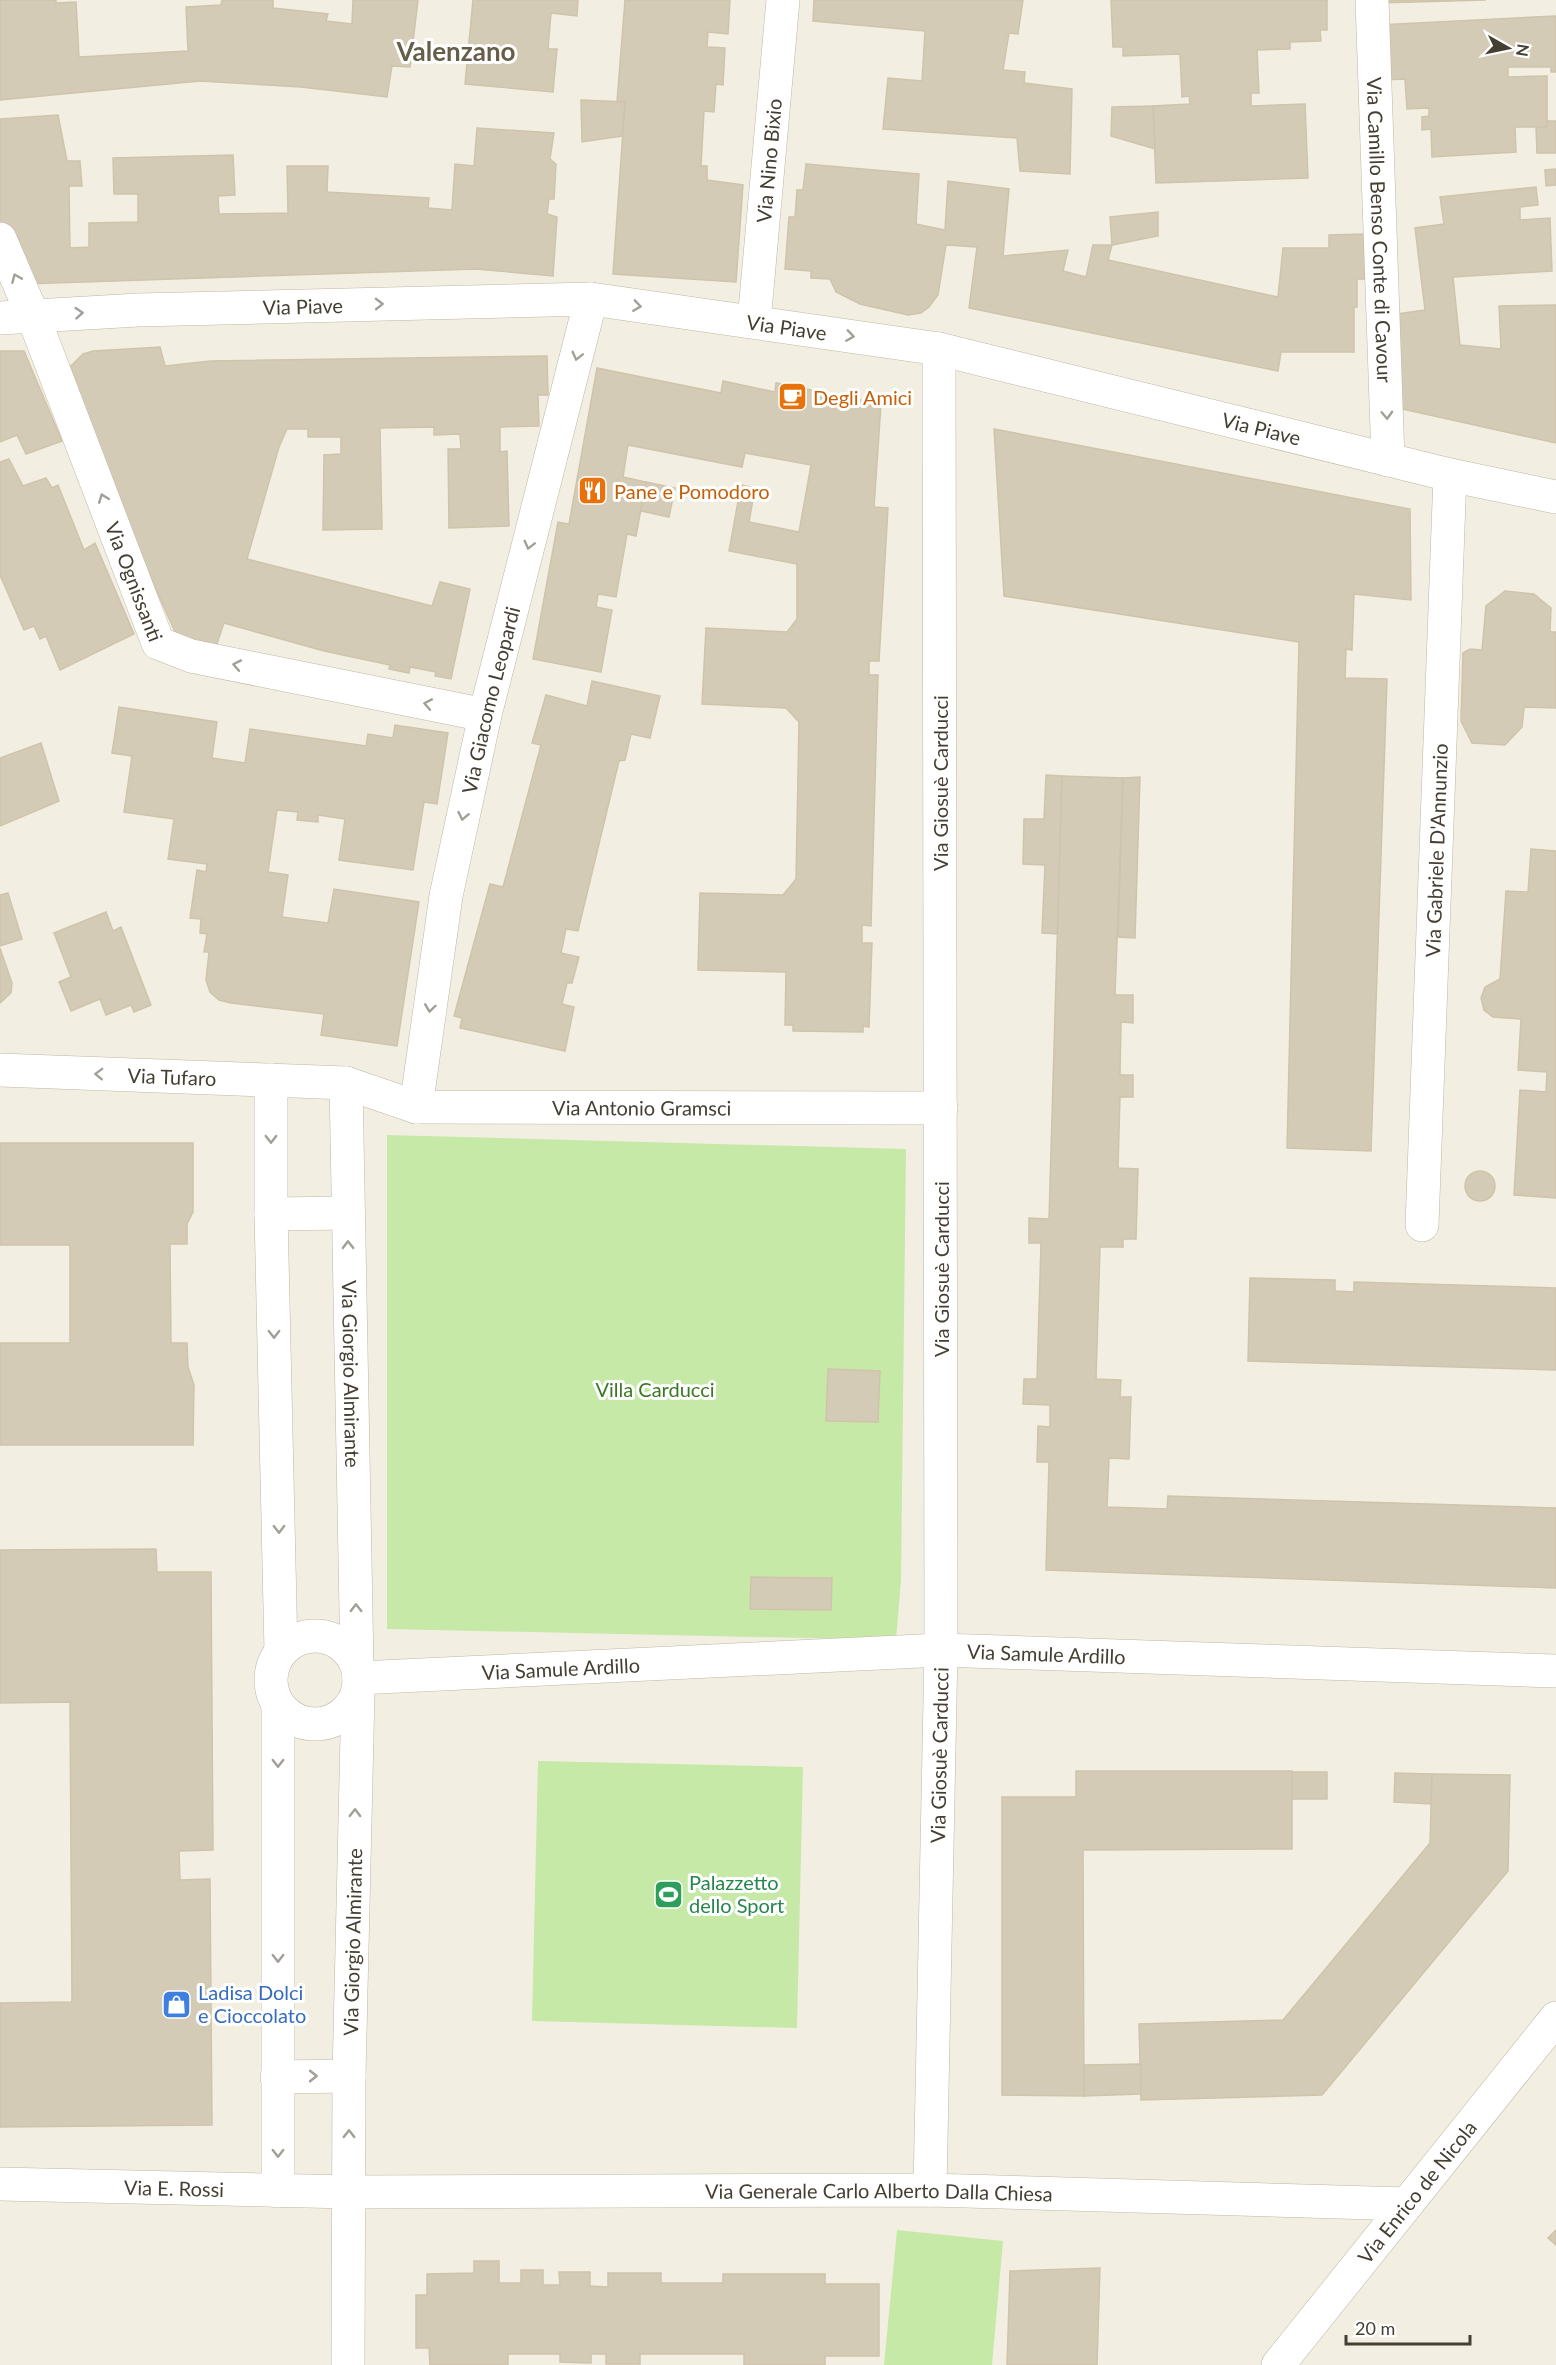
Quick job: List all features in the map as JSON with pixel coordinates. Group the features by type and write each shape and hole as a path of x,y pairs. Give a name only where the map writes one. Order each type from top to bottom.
{"street":[{"name":"Via Nino Bixio","path":"754,322 783,0"},
{"name":"Via Camillo Benso Conte di Cavour","path":"1372,0 1388,460"},
{"name":"Via Ognissanti","path":"0,239 33,316 158,643 191,656 485,716"},
{"name":"Via Piave","path":"0,318 138,310 591,299 939,349 1450,475 1556,497"},
{"name":"Via Giacomo Leopardi","path":"416,1107 446,896 485,716 591,299"},
{"name":"Via Giosuè Carducci","path":"930,2190 941,1650 939,349"},
{"name":"Via Gabriele D'Annunzio","path":"1422,1225 1450,475"},
{"name":"Via Tufaro","path":"0,1070 346,1083"},
{"path":"271,1080 271,1214 281,1650"},
{"name":"Via Antonio Gramsci","path":"346,1083 416,1107 941,1108"},
{"name":"Via Giorgio Almirante","path":"346,1083 358,1679 349,2076 348,2365"},
{"path":"271,1214 347,1213"},
{"path":"323,1635 337,1641 348,1651 358,1679 351,1705 342,1715 322,1723 301,1722 289,1715 278,1705 272,1692 271,1678 274,1664 281,1650 293,1641 308,1636 323,1635"},
{"name":"Via Samule Ardillo","path":"358,1679 941,1650 1556,1671"},
{"path":"278,1705 278,2191"},
{"name":"Via Enrico de Nicola","path":"1278,2365 1556,2018"},
{"path":"277,2077 349,2076"},
{"name":"Via E. Rossi","path":"0,2184 349,2192"},
{"name":"Via Generale Carlo Alberto Dalla Chiesa","path":"349,2192 930,2190 1407,2204"}],"green space":[{"name":"Villa Carducci","path":"387,1135 906,1149 901,1580 896,1640 387,1629"},
{"name":"Palazzetto dello Sport","path":"538,1761 803,1767 797,2028 532,2021"},
{"path":"897,2230 1003,2241 992,2365 884,2365"}],"building":[{"path":"0,0 76,2 79,57 188,51 186,7 221,5 222,0 273,0 273,8 328,14 326,21 352,24 353,0 418,0 410,67 392,66 387,97 301,87 200,81 0,100"},
{"path":"473,0 578,0 577,16 551,13 548,49 557,49 553,92 465,84"},
{"path":"625,0 730,0 728,34 708,32 707,47 725,48 723,85 716,84 714,112 704,111 701,166 707,166 707,180 743,185 736,282 613,274 625,102 617,102"},
{"path":"814,0 1023,0 1018,34 1009,33 1003,70 1025,72 1024,83 1072,89 1070,174 1020,171 1017,138 883,129 888,78 922,81 925,31 813,21"},
{"path":"1111,0 1327,0 1327,30 1320,30 1321,41 1290,42 1290,49 1257,50 1259,93 1251,93 1251,106 1305,104 1308,178 1156,183 1153,106 1190,104 1189,96 1182,97 1180,54 1123,56 1123,47 1113,47"},
{"path":"1378,0 1486,0 1378,3"},
{"path":"1556,16 1556,72 1551,72 1551,67 1508,67 1508,77 1547,76 1547,127 1515,127 1516,152 1432,157 1431,129 1422,130 1422,117 1429,116 1429,108 1407,109 1405,79 1381,80 1378,25"},
{"path":"581,100 625,102 622,136 582,142"},
{"path":"1153,106 1155,149 1111,136 1112,107"},
{"path":"58,115 67,161 80,161 82,186 69,186 70,248 89,247 89,223 138,222 138,194 114,194 113,158 233,155 235,195 218,196 219,214 288,213 287,166 328,166 327,192 429,198 428,208 452,210 455,164 474,166 477,128 554,133 550,159 556,164 554,199 549,199 547,214 557,217 553,276 476,269 24,284 0,224 0,119"},
{"path":"1547,121 1556,121 1556,153 1537,153 1536,127 1547,127"},
{"path":"806,164 919,174 916,224 945,230 948,181 1009,189 1003,256 1068,250 1063,271 1086,277 1093,245 1112,245 1108,260 1278,297 1283,248 1329,248 1329,235 1365,234 1365,279 1357,279 1357,307 1354,307 1354,352 1281,352 1278,371 969,308 977,247 946,245 938,295 921,313 908,315 860,304 836,292 830,279 811,278 811,271 785,269 789,217 795,217 797,190 803,190"},
{"path":"1556,169 1556,185 1546,186 1545,170"},
{"path":"1536,187 1538,205 1520,207 1520,220 1550,218 1552,271 1453,277 1460,345 1501,349 1499,306 1556,305 1556,443 1402,409 1390,315 1425,310 1415,228 1444,224 1440,197"},
{"path":"1158,212 1158,236 1112,245 1110,217"},
{"path":"160,347 165,366 210,361 547,356 548,395 538,395 539,426 500,427 500,452 507,451 509,526 449,528 448,449 461,449 460,434 434,435 434,427 380,428 382,529 323,530 324,455 341,454 341,437 308,437 308,429 287,429 279,447 247,559 432,606 440,582 470,589 451,679 435,676 436,672 410,667 409,673 389,669 390,665 324,651 224,623 213,655 181,645 60,377 83,354 93,351"},
{"path":"0,351 24,351 62,441 26,454 17,435 0,442"},
{"path":"597,368 721,393 723,381 775,392 776,383 881,404 874,507 888,508 879,661 869,661 869,675 878,675 871,926 862,925 862,943 872,943 869,1027 863,1026 863,1032 793,1031 793,1025 785,1025 786,972 698,970 700,893 783,895 796,879 799,722 786,708 702,704 706,628 787,632 797,619 797,564 729,551 741,485 755,488 749,522 799,532 811,465 745,453 742,467 628,445 623,477 646,482 636,536 627,534 616,597 598,594 596,607 612,610 601,672 533,659 558,522 569,524"},
{"path":"994,429 1410,509 1411,600 1354,594 1352,650 1346,649 1345,678 1387,679 1371,1151 1287,1148 1299,642 1004,596"},
{"path":"9,459 23,486 46,478 52,488 58,485 84,550 95,543 134,634 60,670 46,636 40,639 34,626 24,630 0,575 0,462"},
{"path":"646,482 675,488 669,517 641,511"},
{"path":"1505,591 1534,594 1551,608 1550,632 1556,632 1556,708 1524,707 1522,727 1505,745 1472,743 1461,721 1463,653 1470,649 1482,650 1486,606"},
{"path":"592,681 660,696 650,738 631,734 625,760 619,761 578,931 566,929 561,953 579,957 572,983 567,983 562,1004 574,1007 565,1051 460,1028 462,1018 454,1016 490,884 503,887 541,745 532,743 546,695 587,706"},
{"path":"119,707 217,722 212,758 245,763 250,729 366,746 368,734 393,738 395,725 448,733 437,804 424,802 413,870 339,860 345,819 318,815 318,822 297,820 298,812 277,810 268,872 288,875 282,917 328,923 334,889 419,902 397,1046 321,1035 324,1014 231,1003 219,1000 210,992 206,980 209,952 204,952 207,934 200,933 201,919 190,918 197,870 206,872 207,864 168,859 174,819 124,812 132,756 112,753"},
{"path":"41,743 59,801 0,826 0,758"},
{"path":"1046,775 1062,776 1058,934 1042,933 1045,865 1023,864 1024,819 1044,819"},
{"path":"1062,776 1123,778 1115,995 1133,995 1133,1023 1121,1022 1120,1075 1133,1075 1133,1097 1120,1097 1118,1168 1138,1169 1136,1239 1123,1239 1123,1247 1100,1247 1096,1379 1121,1380 1120,1397 1131,1397 1129,1459 1109,1458 1107,1507 1167,1509 1168,1496 1556,1508 1556,1588 1046,1570 1049,1462 1037,1462 1038,1426 1050,1427 1050,1405 1023,1404 1024,1379 1037,1379 1041,1243 1029,1243 1029,1218 1049,1219"},
{"path":"1140,777 1135,938 1118,937 1123,778"},
{"path":"1531,849 1556,851 1556,1198 1514,1195 1520,1090 1546,1092 1547,1072 1518,1070 1521,1019 1493,1017 1484,1010 1481,998 1485,987 1500,979 1506,891 1528,892"},
{"path":"8,893 22,939 0,946 0,895"},
{"path":"106,912 113,931 121,927 151,1005 134,1012 131,1005 106,1015 100,999 71,1011 59,982 71,977 54,933"},
{"path":"0,948 12,983 11,993 0,1003"},
{"path":"0,1143 193,1143 193,1212 187,1224 187,1244 170,1244 171,1343 187,1343 188,1367 194,1385 193,1445 0,1445 0,1343 70,1343 70,1245 0,1245"},
{"path":"1480,1171 1486,1172 1494,1180 1494,1192 1486,1200 1480,1201 1474,1200 1466,1192 1465,1186 1466,1180 1474,1172"},
{"path":"1250,1278 1335,1280 1335,1291 1354,1292 1354,1282 1556,1288 1556,1370 1248,1361"},
{"path":"828,1369 880,1371 878,1422 826,1421"},
{"path":"156,1549 157,1572 211,1572 213,1850 179,1851 180,1880 210,1879 212,2125 0,2127 0,2003 72,2002 70,1702 0,1703 0,1550"},
{"path":"751,1577 832,1578 831,1610 750,1609"},
{"path":"1076,1771 1292,1771 1292,1849 1083,1850 1084,2096 1002,2095 1002,1797 1076,1797"},
{"path":"1292,1772 1327,1772 1327,1799 1292,1799"},
{"path":"1395,1773 1432,1774 1432,1804 1394,1802"},
{"path":"1432,1774 1510,1775 1508,1871 1322,2095 1141,2100 1139,2024 1283,2020 1430,1843"},
{"path":"1141,2064 1141,2094 1084,2096 1084,2065"},
{"path":"1556,2230 1556,2245 1548,2238"},
{"path":"474,2261 499,2261 499,2283 521,2283 521,2270 543,2270 543,2285 560,2285 559,2272 590,2272 590,2286 608,2287 608,2273 661,2273 661,2283 723,2283 723,2274 825,2274 825,2284 879,2284 879,2356 825,2356 825,2365 744,2365 744,2354 640,2354 640,2364 606,2364 606,2354 591,2354 591,2363 560,2362 560,2354 508,2354 508,2365 430,2365 429,2348 416,2348 416,2295 427,2295 427,2274 474,2273"},
{"path":"1100,2268 1097,2365 1007,2365 1010,2271"}],"place":[{"name":"Degli Amici","path":"792,397"},
{"name":"Pane e Pomodoro","path":"593,491"},
{"name":"Palazzetto dello Sport","path":"668,1894"},
{"name":"Ladisa Dolci e Cioccolato","path":"177,2004"}],"district":[{"name":"Valenzano","path":"456,51"}]}
